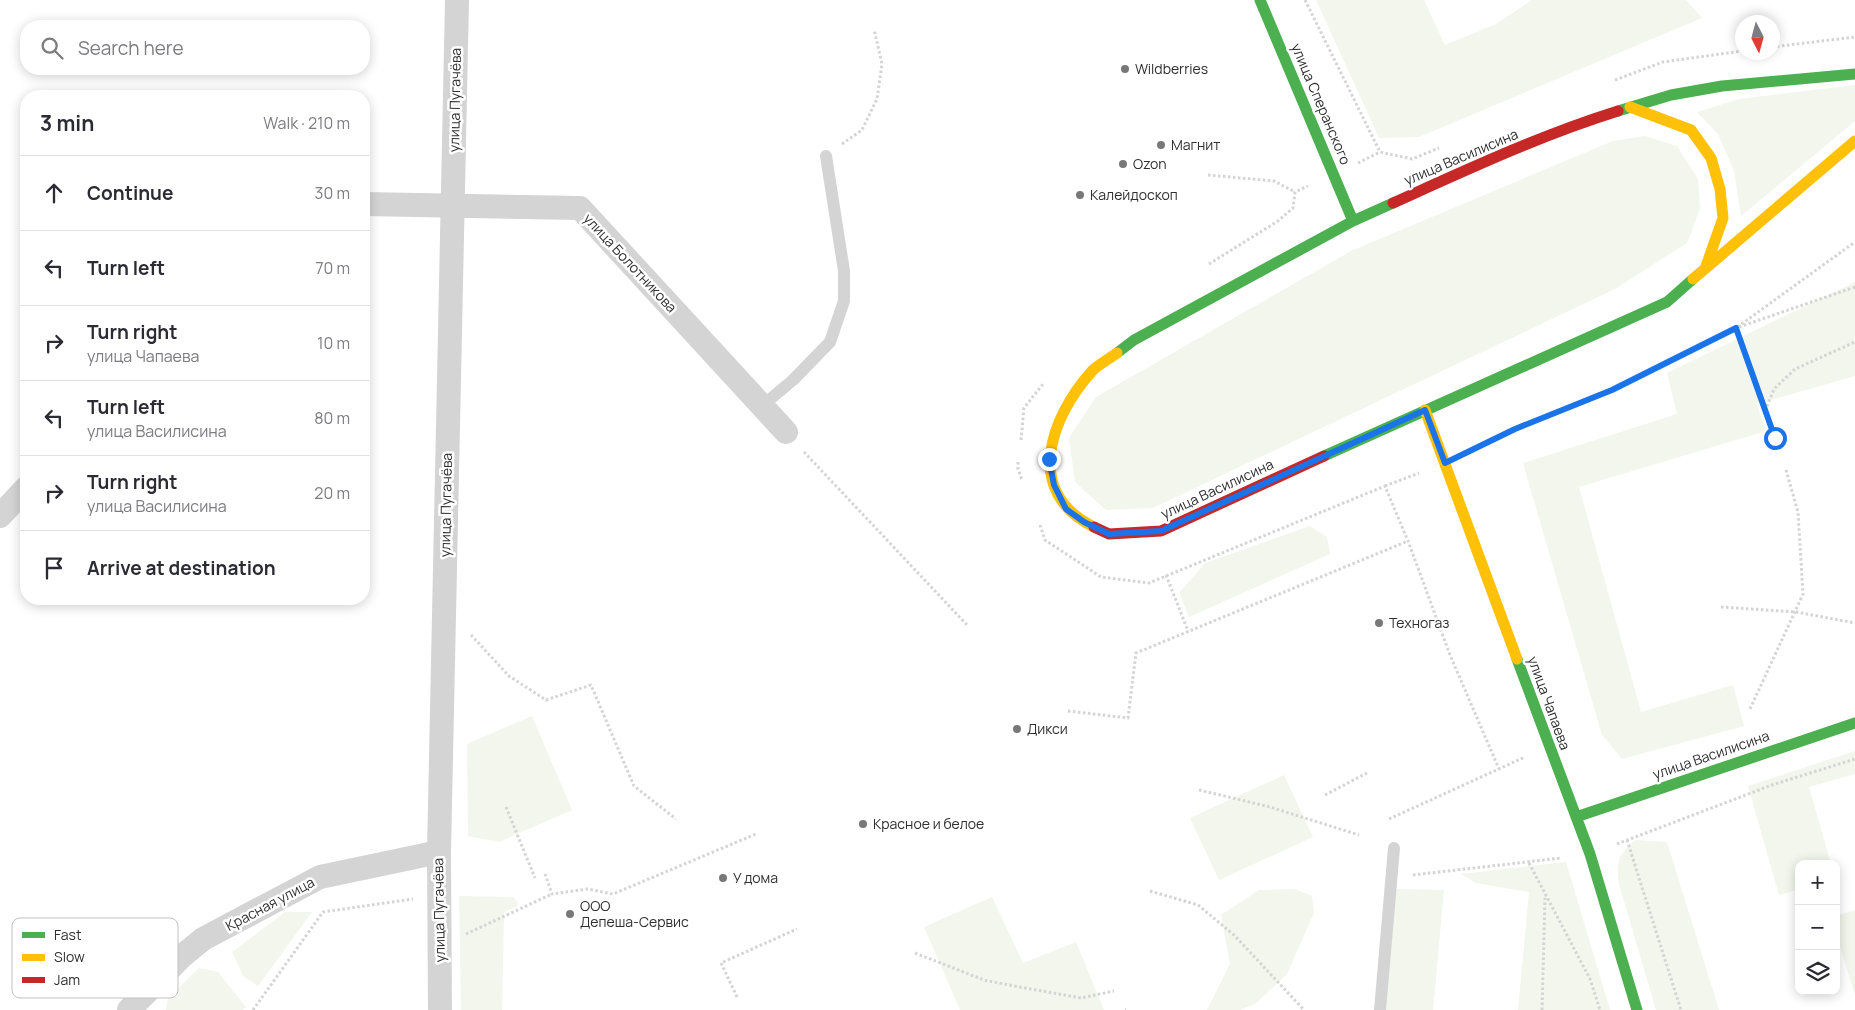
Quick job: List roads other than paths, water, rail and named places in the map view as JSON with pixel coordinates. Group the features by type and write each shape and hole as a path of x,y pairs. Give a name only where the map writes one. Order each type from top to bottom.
{"street":[{"name":"улица Пугачёва","path":"440,1010 439,852 457,0"},
{"name":"улица Сперанского","path":"1260,0 1353,221"},
{"name":"улица Василисина","path":"1855,74 1722,86 1671,95 1630,107 1592,119 1470,168 1353,221 1134,340 1093,370 1069,401 1054,430 1049,459 1054,485 1066,509 1084,522 1109,534 1161,531 1667,302 1855,141"},
{"path":"1630,107 1691,130 1711,158 1720,189 1723,218 1704,272"},
{"name":"улица Болотникова","path":"370,204 453,204 580,208 786,432"},
{"name":"улица Чапаева","path":"1425,410 1590,854 1637,1010"},
{"path":"0,516 20,494"},
{"name":"улица Василисина","path":"1576,817 1855,723"},
{"name":"Красная улица","path":"178,960 203,939 320,877 439,852"},
{"name":"Красная улица","path":"129,1010 141,998"}],"lane":[{"path":"762,406 793,380 830,342 844,301 844,272 826,156"},
{"path":"1380,1010 1394,848"}],"place":[{"name":"Wildberries","path":"1125,69"},
{"name":"Магнит","path":"1161,145"},
{"name":"Ozon","path":"1123,164"},
{"name":"Калейдоскоп","path":"1080,195"},
{"name":"Техногаз","path":"1379,623"},
{"name":"Дикси","path":"1017,729"},
{"name":"Красное и белое","path":"863,824"},
{"name":"У дома","path":"723,878"},
{"name":"ООО Депеша-Сервис","path":"570,914"}]}
